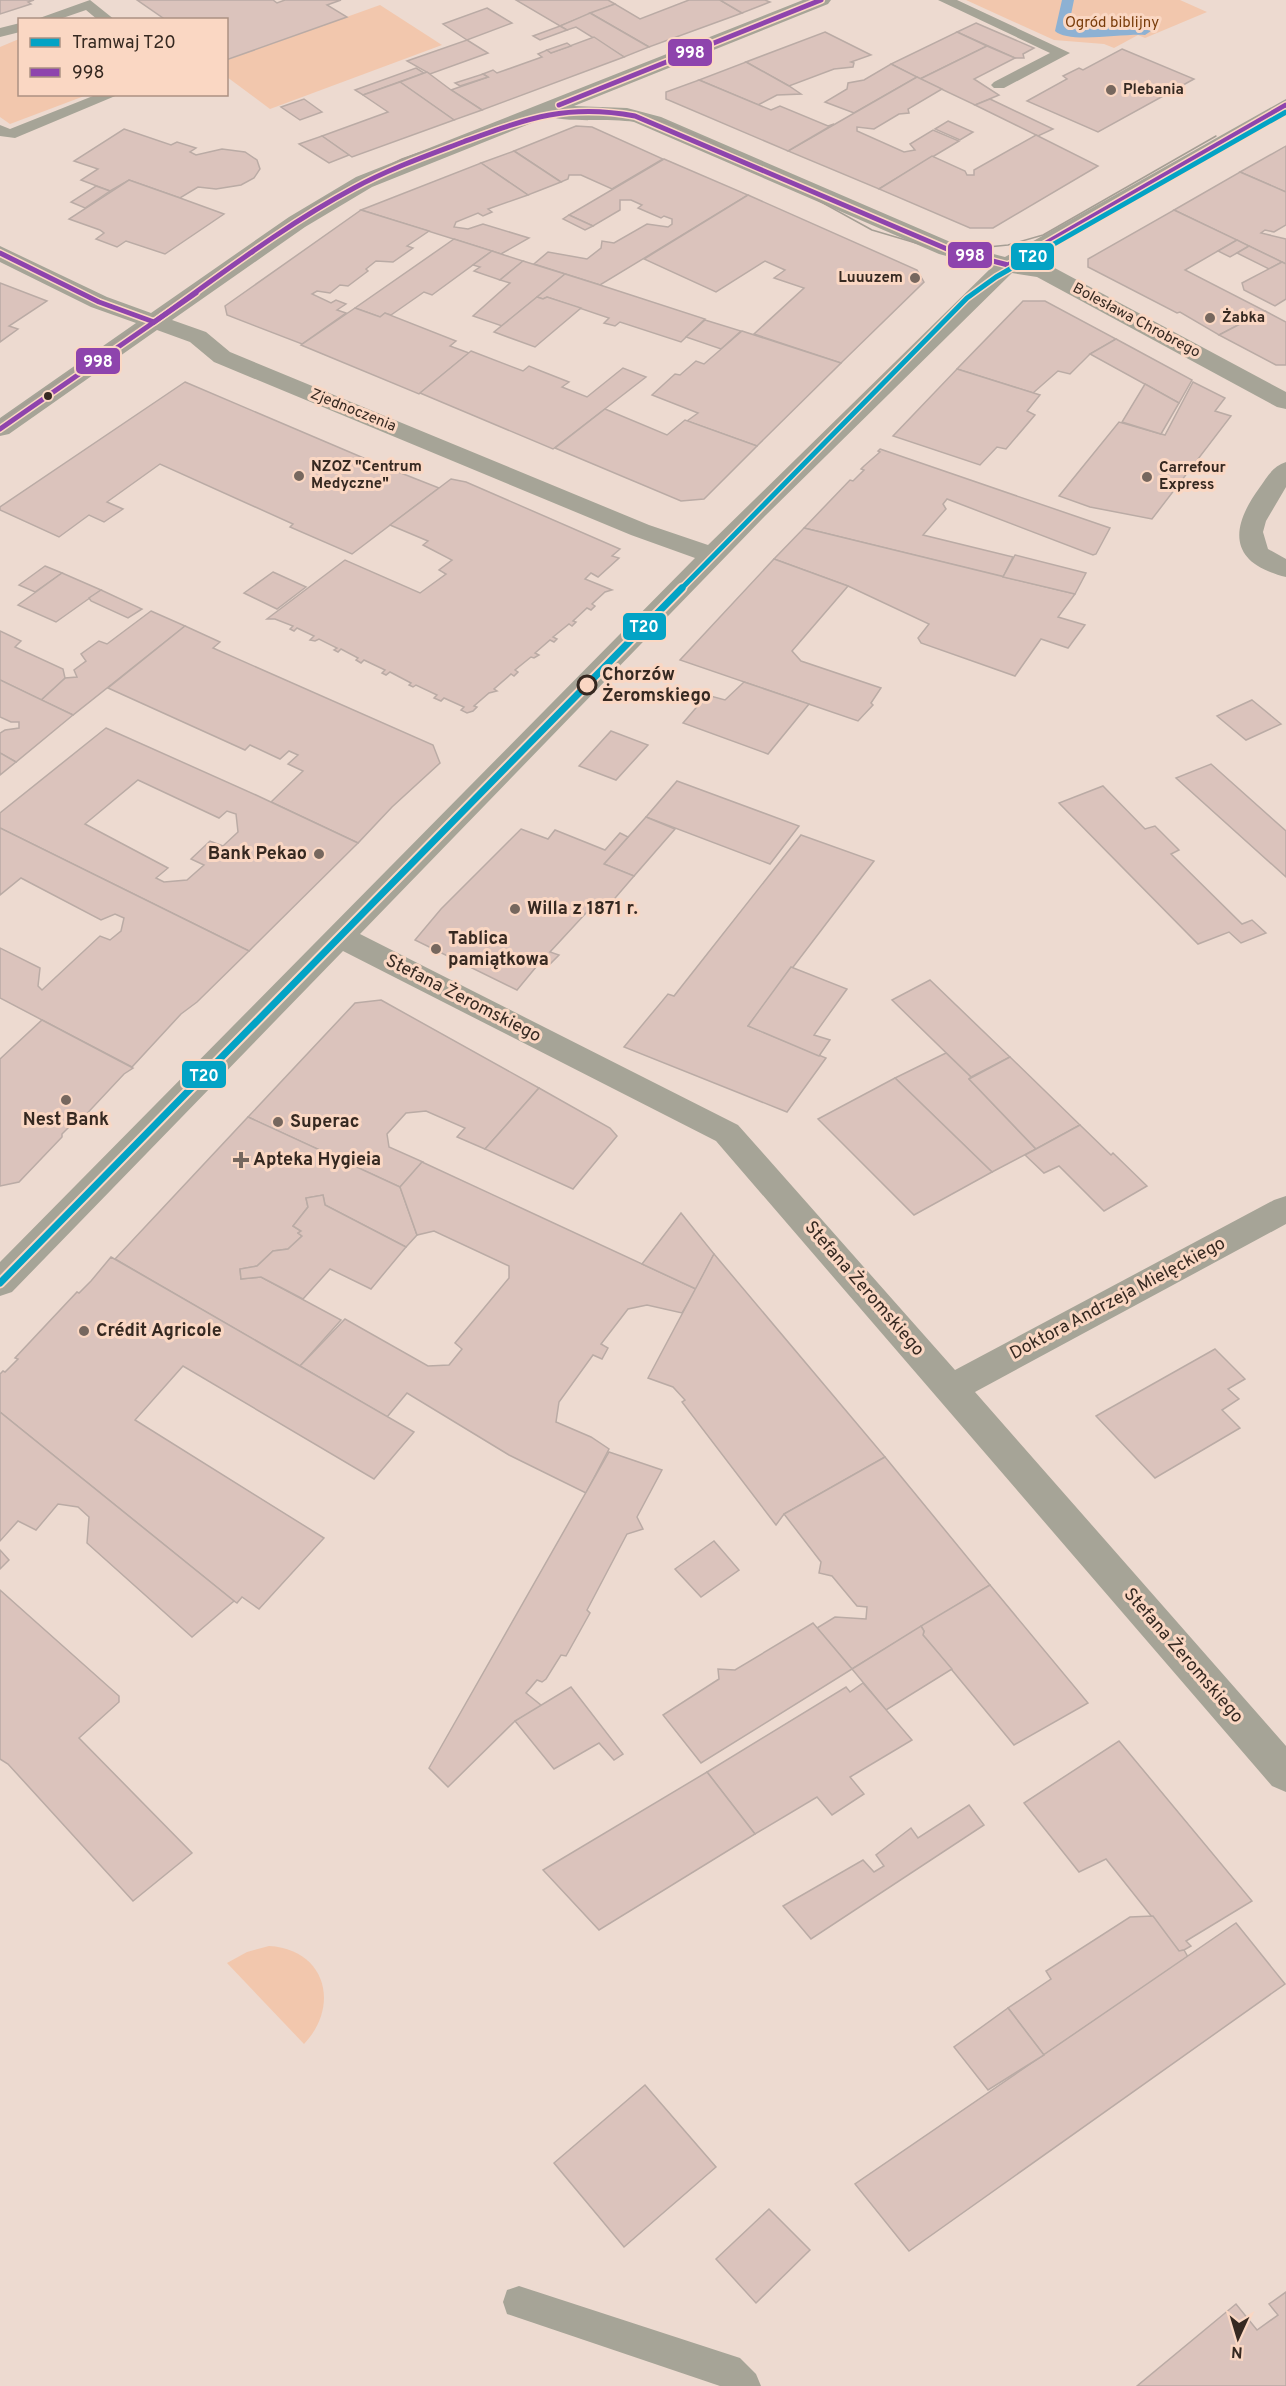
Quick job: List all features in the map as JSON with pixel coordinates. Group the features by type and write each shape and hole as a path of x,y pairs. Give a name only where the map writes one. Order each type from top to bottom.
{"street":[{"path":"0,429 297,222 341,195 386,172 530,117 821,0"},
{"name":"Bolesława Chrobrego","path":"628,77 632,95 648,118"},
{"path":"2,1278 972,296 1008,265 1286,105"},
{"name":"Bolesława Chrobrego","path":"530,117 592,112 648,118 665,128 947,249 1008,265 1043,271 1286,402"},
{"name":"Zjednoczenia","path":"0,253 99,302 198,337 222,357 640,530 713,556"},
{"path":"1286,470 1251,522 1250,540 1258,555 1286,569"},
{"name":"Stefana Żeromskiego","path":"339,936 727,1133 1286,1774"},
{"name":"Doktora Andrzeja Mielęckiego","path":"950,1389 1286,1209"}],"lane":[{"path":"945,0 1062,53 999,86"},
{"path":"47,18 88,4 106,18"},
{"path":"0,33 18,28"},
{"path":"0,130 9,135 108,96"},
{"path":"519,2302 729,2370 744,2386"}],"green space":[{"name":"Ogród biblijny","path":"966,0 1180,0 1207,12 1145,38 1138,35 1114,48 1104,44 1054,40"},
{"path":"380,5 442,45 270,109 228,78 228,60"},
{"path":"18,39 18,96 84,96 10,124 0,117 0,47"},
{"path":"269,1946 288,1949 303,1957 314,1968 321,1981 324,1997 322,2013 315,2029 304,2044 227,1963 247,1952"}],"building":[{"path":"0,0 34,0 28,2 31,4 0,14"},
{"path":"137,0 273,0 277,3 285,0 341,0 327,5 347,17 228,59 228,18 163,18"},
{"path":"516,0 608,0 615,4 560,26"},
{"path":"689,0 720,0 742,13 649,47 590,13 615,4 640,19"},
{"path":"720,0 765,0 770,2 742,13"},
{"path":"487,8 512,23 467,40 443,24"},
{"path":"590,13 649,47 624,57 576,27 567,30 560,26"},
{"path":"976,23 1034,48 1023,54 1024,58 1015,58 957,32"},
{"path":"560,26 567,30 540,40 533,36"},
{"path":"825,32 871,55 851,62 854,63 853,67 834,69 789,86 746,62"},
{"path":"957,32 987,46 920,79 891,64"},
{"path":"594,37 624,57 482,110 451,90 488,77 483,74 493,70 497,73 542,57 538,54 547,50 551,53"},
{"path":"467,40 488,53 430,74 407,61"},
{"path":"567,43 571,46 551,53 547,50"},
{"path":"987,46 1015,58 974,79 999,95 975,105 920,79"},
{"name":"Plebania","path":"1122,49 1194,79 1098,132 1027,101 1067,79 1063,76 1079,68 1083,70"},
{"path":"746,62 801,94 777,95 758,105 699,80"},
{"path":"891,64 917,77 854,113 825,102 847,89 848,83 864,80"},
{"path":"416,68 424,73 363,95 355,90"},
{"path":"427,72 482,110 454,120 400,82"},
{"path":"483,74 488,77 460,86 455,83"},
{"path":"917,77 942,89 908,109 909,113 899,114 874,129 857,127 857,131 904,152 915,150 910,144 933,130 959,141 879,189 788,151"},
{"path":"699,80 771,110 780,106 828,126 834,124 788,151 666,99 666,92"},
{"path":"400,82 454,120 352,157 322,136 388,112 363,95"},
{"path":"304,99 322,112 300,120 281,107"},
{"path":"990,99 1053,129 1038,136 975,105"},
{"path":"948,121 973,132 960,140 935,129"},
{"path":"576,126 592,127 663,159 612,189 581,175 569,175 568,179 561,182 514,151"},
{"path":"124,129 171,145 177,142 196,148 190,152 196,155 222,149 245,152 257,160 260,169 254,178 241,185 216,189 198,187 180,198 129,180 110,191 81,180 98,169 74,161"},
{"path":"1036,135 1098,166 993,228 970,228 879,189 932,156 965,171 967,175 974,175 974,170"},
{"path":"322,136 349,155 329,163 299,144"},
{"path":"1286,146 1286,192 1240,172"},
{"path":"514,151 561,182 528,195 481,163"},
{"path":"664,159 748,195 600,285 534,264 548,252 587,259 601,248 602,241 614,243 647,224 668,227 672,224 672,219 664,216 661,218 638,208 642,205 631,200 620,200 620,210 593,226 569,215"},
{"path":"481,163 528,195 488,209 492,212 483,216 478,213 456,222 454,227 468,229 483,224 529,238 501,254 361,210"},
{"path":"1240,172 1286,192 1286,225 1274,232 1265,230 1261,233 1286,239 1286,264 1174,210"},
{"path":"129,180 224,214 165,254 126,241 117,247 96,239 104,233 100,230 69,219"},
{"path":"96,186 110,191 85,208 71,202"},
{"path":"748,195 917,270 924,282 841,363 754,334 804,288 774,278 785,270 765,261 716,292 644,259"},
{"path":"361,210 429,231 407,246 413,248 393,262 376,261 366,269 368,271 348,286 340,285 330,293 317,291 312,294 331,303 336,300 346,304 337,310 346,313 302,344 227,315 225,306"},
{"path":"1174,210 1237,240 1185,270 1265,311 1219,335 1180,312 1177,313 1088,267 1088,259"},
{"path":"569,215 593,226 585,230 563,219"},
{"path":"454,239 492,251 432,295 424,292 391,315 385,313 380,317 355,308"},
{"path":"1237,240 1249,246 1230,257 1218,251"},
{"path":"1249,246 1282,262 1269,269 1237,253"},
{"path":"492,251 523,261 500,280 474,271 480,267 473,265"},
{"path":"523,261 565,274 502,326 473,316 510,283 500,280"},
{"path":"1282,262 1286,264 1286,299 1275,306 1244,290 1242,283"},
{"path":"565,274 705,319 681,342 620,322 615,326 604,323 609,318 547,297 543,299 537,297"},
{"path":"0,283 47,301 9,326 18,329 0,342"},
{"path":"537,297 543,299 547,297 581,308 535,347 494,332"},
{"path":"1023,301 1045,301 1116,339 1090,354 1070,374 1058,371 1033,393 957,369"},
{"path":"355,308 380,317 385,313 456,341 450,346 469,353 419,394 301,345"},
{"path":"1265,311 1286,322 1286,365 1276,365 1219,335"},
{"path":"705,320 741,331 721,349 686,337"},
{"path":"742,331 841,363 757,446 687,421 698,413 652,395 675,374 680,375 696,361 704,364"},
{"path":"1116,339 1192,380 1179,403 1090,354"},
{"path":"471,351 523,371 529,366 569,382 562,387 587,397 623,368 646,377 553,449 420,393"},
{"path":"957,369 1040,395 1027,411 1035,415 1006,449 997,447 980,465 893,436"},
{"name":"NZOZ \"Centrum Medyczne\"","path":"185,382 439,488 352,554 290,527 293,524 160,464 107,502 123,509 104,522 89,515 59,537 0,510 0,507"},
{"path":"1193,382 1225,398 1215,411 1231,416 1152,519 1090,507 1059,496 1119,422 1165,435"},
{"path":"1145,384 1179,403 1161,434 1122,422"},
{"path":"605,409 667,435 685,420 757,446 704,499 681,501 555,448"},
{"path":"880,449 1110,528 1096,554 1093,555 947,499 943,504 946,509 923,535 1013,557 1003,577 804,528 850,480 853,481 864,470 861,469 880,452 878,451"},
{"path":"451,479 466,482 620,549 612,556 619,558 598,577 591,573 585,579 612,590 605,592 592,604 595,606 591,610 587,608 573,621 576,622 572,626 569,624 553,637 557,639 554,642 550,640 535,653 539,655 531,657 515,670 518,672 514,676 511,674 494,689 497,691 489,693 474,706 477,707 473,711 467,713 461,710 464,707 444,698 441,701 434,698 437,695 416,685 413,687 409,685 411,683 390,672 386,675 382,673 385,670 364,660 361,663 356,660 358,658 341,649 338,652 334,650 337,648 319,639 310,640 314,636 297,628 294,631 290,629 293,626 275,619 267,619 345,560 420,593 446,574 439,570 452,560 423,545 428,541 390,525"},
{"path":"804,528 1075,594 1058,617 1085,625 1068,648 1041,639 1015,676 921,643 918,638 929,624 848,586 774,559"},
{"path":"1015,555 1086,573 1075,594 1003,577"},
{"path":"774,559 848,586 792,651 801,661 881,688 871,703 873,705 858,721 680,660"},
{"path":"45,566 62,573 35,592 19,585"},
{"path":"273,572 306,587 277,609 244,593"},
{"path":"62,573 101,590 56,622 18,605"},
{"path":"101,590 142,609 128,618 91,601 89,598"},
{"path":"151,611 185,626 73,715 41,700 65,678 77,677 74,670 86,661 81,654 99,641 107,644"},
{"path":"185,626 220,642 213,648 433,745 440,763 392,807 358,843 271,802 303,771 288,764 298,755 289,751 280,759 250,745 245,750 108,688"},
{"path":"0,631 21,641 15,647 63,669 65,678 41,700 0,680"},
{"path":"0,680 73,715 16,762 0,753 0,733 19,728 19,722 11,722 0,717"},
{"path":"744,682 809,704 768,754 683,723 707,695 725,700"},
{"path":"1252,700 1281,724 1246,740 1217,716"},
{"path":"106,728 358,843 249,951 0,828 0,813","holes":["138,780 219,818 227,811 236,814 238,832 223,846 210,841 191,859 204,865 187,880 164,882 156,878 168,868 85,824"]},
{"path":"611,731 648,745 616,780 579,766"},
{"path":"0,753 16,762 0,775"},
{"path":"1211,764 1286,831 1286,877 1176,778"},
{"path":"677,781 799,826 770,864 646,817"},
{"path":"1103,786 1145,829 1155,826 1179,850 1171,854 1242,924 1252,920 1266,933 1241,943 1229,932 1198,944 1059,803"},
{"path":"646,817 675,829 634,876 604,864"},
{"path":"0,828 249,951 197,1002 181,1014 132,1067 0,998 0,948 40,968 38,986 42,990 100,936 110,940 121,931 124,918 115,914 101,920 21,878 0,895"},
{"name":"Willa z 1871 r.","path":"521,829 548,839 555,830 605,850 620,833 628,837 604,864 634,876 610,904 598,900 550,952 559,955 549,965 541,961 517,990 415,940 441,909"},
{"path":"801,835 874,861 748,1026 826,1058 787,1112 624,1047 668,994 674,996"},
{"path":"791,967 847,989 814,1035 830,1040 819,1056 748,1026"},
{"path":"930,980 1010,1057 971,1077 892,1000"},
{"path":"381,1000 539,1088 485,1149 457,1137 465,1128 426,1111 406,1113 387,1134 389,1147 423,1162 400,1187 248,1117 355,1003"},
{"path":"42,1020 133,1068 124,1074 80,1121 76,1120 62,1134 62,1137 19,1182 0,1186 0,1059"},
{"path":"946,1053 971,1077 969,1079 1036,1149 992,1172 895,1078"},
{"path":"1010,1057 1080,1125 1036,1149 969,1079"},
{"path":"895,1078 992,1172 914,1215 818,1119"},
{"path":"539,1088 610,1128 617,1136 573,1189 485,1149"},
{"path":"248,1117 400,1187 417,1235 406,1247 325,1205 323,1195 306,1198 308,1207 293,1226 301,1231 298,1233 302,1236 288,1249 273,1251 257,1266 240,1269 241,1279 261,1277 341,1320 300,1366 115,1259"},
{"path":"1080,1125 1147,1186 1104,1211 1059,1166 1044,1173 1025,1155"},
{"path":"422,1162 696,1289 682,1313 647,1305 628,1309 601,1344 608,1348 602,1359 593,1355 559,1402 556,1422 591,1437 609,1449 586,1493 509,1455 407,1393 387,1417 300,1366 345,1319 428,1366 449,1365 462,1349 455,1343 509,1278 509,1266 434,1231 417,1235 400,1187"},
{"path":"323,1195 325,1205 406,1247 371,1289 330,1269 303,1299 261,1277 241,1279 240,1269 257,1266 273,1251 288,1249 302,1236 298,1233 301,1231 293,1226 308,1207 306,1198"},
{"path":"681,1213 714,1254 696,1289 642,1264"},
{"path":"714,1254 885,1457 784,1514 776,1525 682,1402 685,1400 673,1387 648,1378"},
{"path":"111,1257 414,1432 374,1479 183,1366 135,1420 324,1538 259,1609 242,1597 237,1603 234,1601 0,1412 0,1374 18,1359 15,1358 77,1292 79,1293 91,1281"},
{"path":"1215,1349 1245,1379 1228,1389 1239,1399 1222,1410 1240,1428 1155,1478 1096,1416"},
{"path":"0,1412 234,1601 192,1637 87,1543 89,1517 78,1507 58,1504 36,1530 18,1521 0,1541"},
{"path":"609,1452 662,1470 637,1517 643,1529 627,1534 587,1610 590,1613 566,1656 561,1655 546,1679 542,1682 537,1680 526,1693 542,1706 515,1721 448,1787 429,1768"},
{"path":"885,1457 990,1585 852,1669 817,1628 835,1617 866,1619 867,1607 857,1606 832,1576 819,1573 821,1562 784,1514"},
{"path":"714,1541 739,1570 701,1597 675,1569"},
{"path":"0,1550 9,1560 0,1569"},
{"path":"990,1585 1088,1703 1014,1745 923,1635 924,1631 921,1626"},
{"path":"0,1590 119,1696 119,1702 79,1738 192,1853 133,1901 8,1764 0,1759"},
{"path":"813,1623 852,1669 701,1763 663,1715 719,1679 718,1669 735,1670"},
{"path":"921,1626 924,1631 923,1635 952,1669 886,1710 852,1669"},
{"path":"863,1683 912,1740 850,1777 864,1794 832,1815 817,1797 755,1834 707,1772 846,1687 850,1692"},
{"path":"571,1687 623,1754 614,1760 599,1743 554,1769 515,1721"},
{"path":"1119,1741 1252,1901 1186,1941 1191,1946 1184,1950 1179,1951 1106,1859 1079,1872 1024,1803"},
{"path":"707,1772 755,1834 599,1930 543,1870"},
{"path":"969,1805 984,1825 811,1939 783,1906 863,1860 874,1872 884,1866 876,1855 911,1828 918,1838"},
{"path":"1153,1916 1179,1951 1184,1950 1188,1957 1044,2055 1008,2008 1051,1979 1046,1971 1130,1917"},
{"path":"1236,1923 1285,1984 909,2251 855,2184"},
{"path":"1008,2008 1044,2055 988,2090 954,2047"},
{"path":"645,2085 716,2167 624,2247 554,2163"},
{"path":"769,2209 810,2250 756,2303 716,2259"},
{"path":"1286,2292 1286,2386 1137,2386 1236,2304 1257,2330 1278,2315 1269,2304"}],"waterway":[{"path":"1068,0 1067,13 1061,31 1063,32 1145,31"}],"tram line":[{"path":"0,421 324,198 402,159 507,122 546,114 580,112 617,113 666,122 712,142 872,230 926,246 968,249 1008,245 1043,235 1216,136"},
{"name":"T20","path":"0,1283 967,298 996,277 1286,112"}],"transit line":[{"name":"998","path":"559,105 821,0"},
{"name":"998","path":"154,322 268,241 354,188 404,165 532,117 583,111 635,116 947,249 1008,265 1286,105"},
{"name":"998","path":"0,253 99,302 154,322"},
{"name":"998","path":"0,429 196,293"}],"place":[{"name":"Plebania","path":"1111,90"},
{"name":"Luuuzem","path":"915,278"},
{"name":"Żabka","path":"1210,318"},
{"name":"NZOZ \"Centrum Medyczne\"","path":"299,476"},
{"name":"Carrefour Express","path":"1147,477"},
{"name":"Chorzów Żeromskiego","path":"587,685"},
{"name":"Bank Pekao","path":"319,854"},
{"name":"Willa z 1871 r.","path":"515,909"},
{"name":"Tablica pamiątkowa","path":"436,949"},
{"name":"Nest Bank","path":"66,1100"},
{"name":"Superac","path":"278,1122"},
{"name":"Apteka Hygieia","path":"241,1160"},
{"name":"Crédit Agricole","path":"84,1331"}]}
